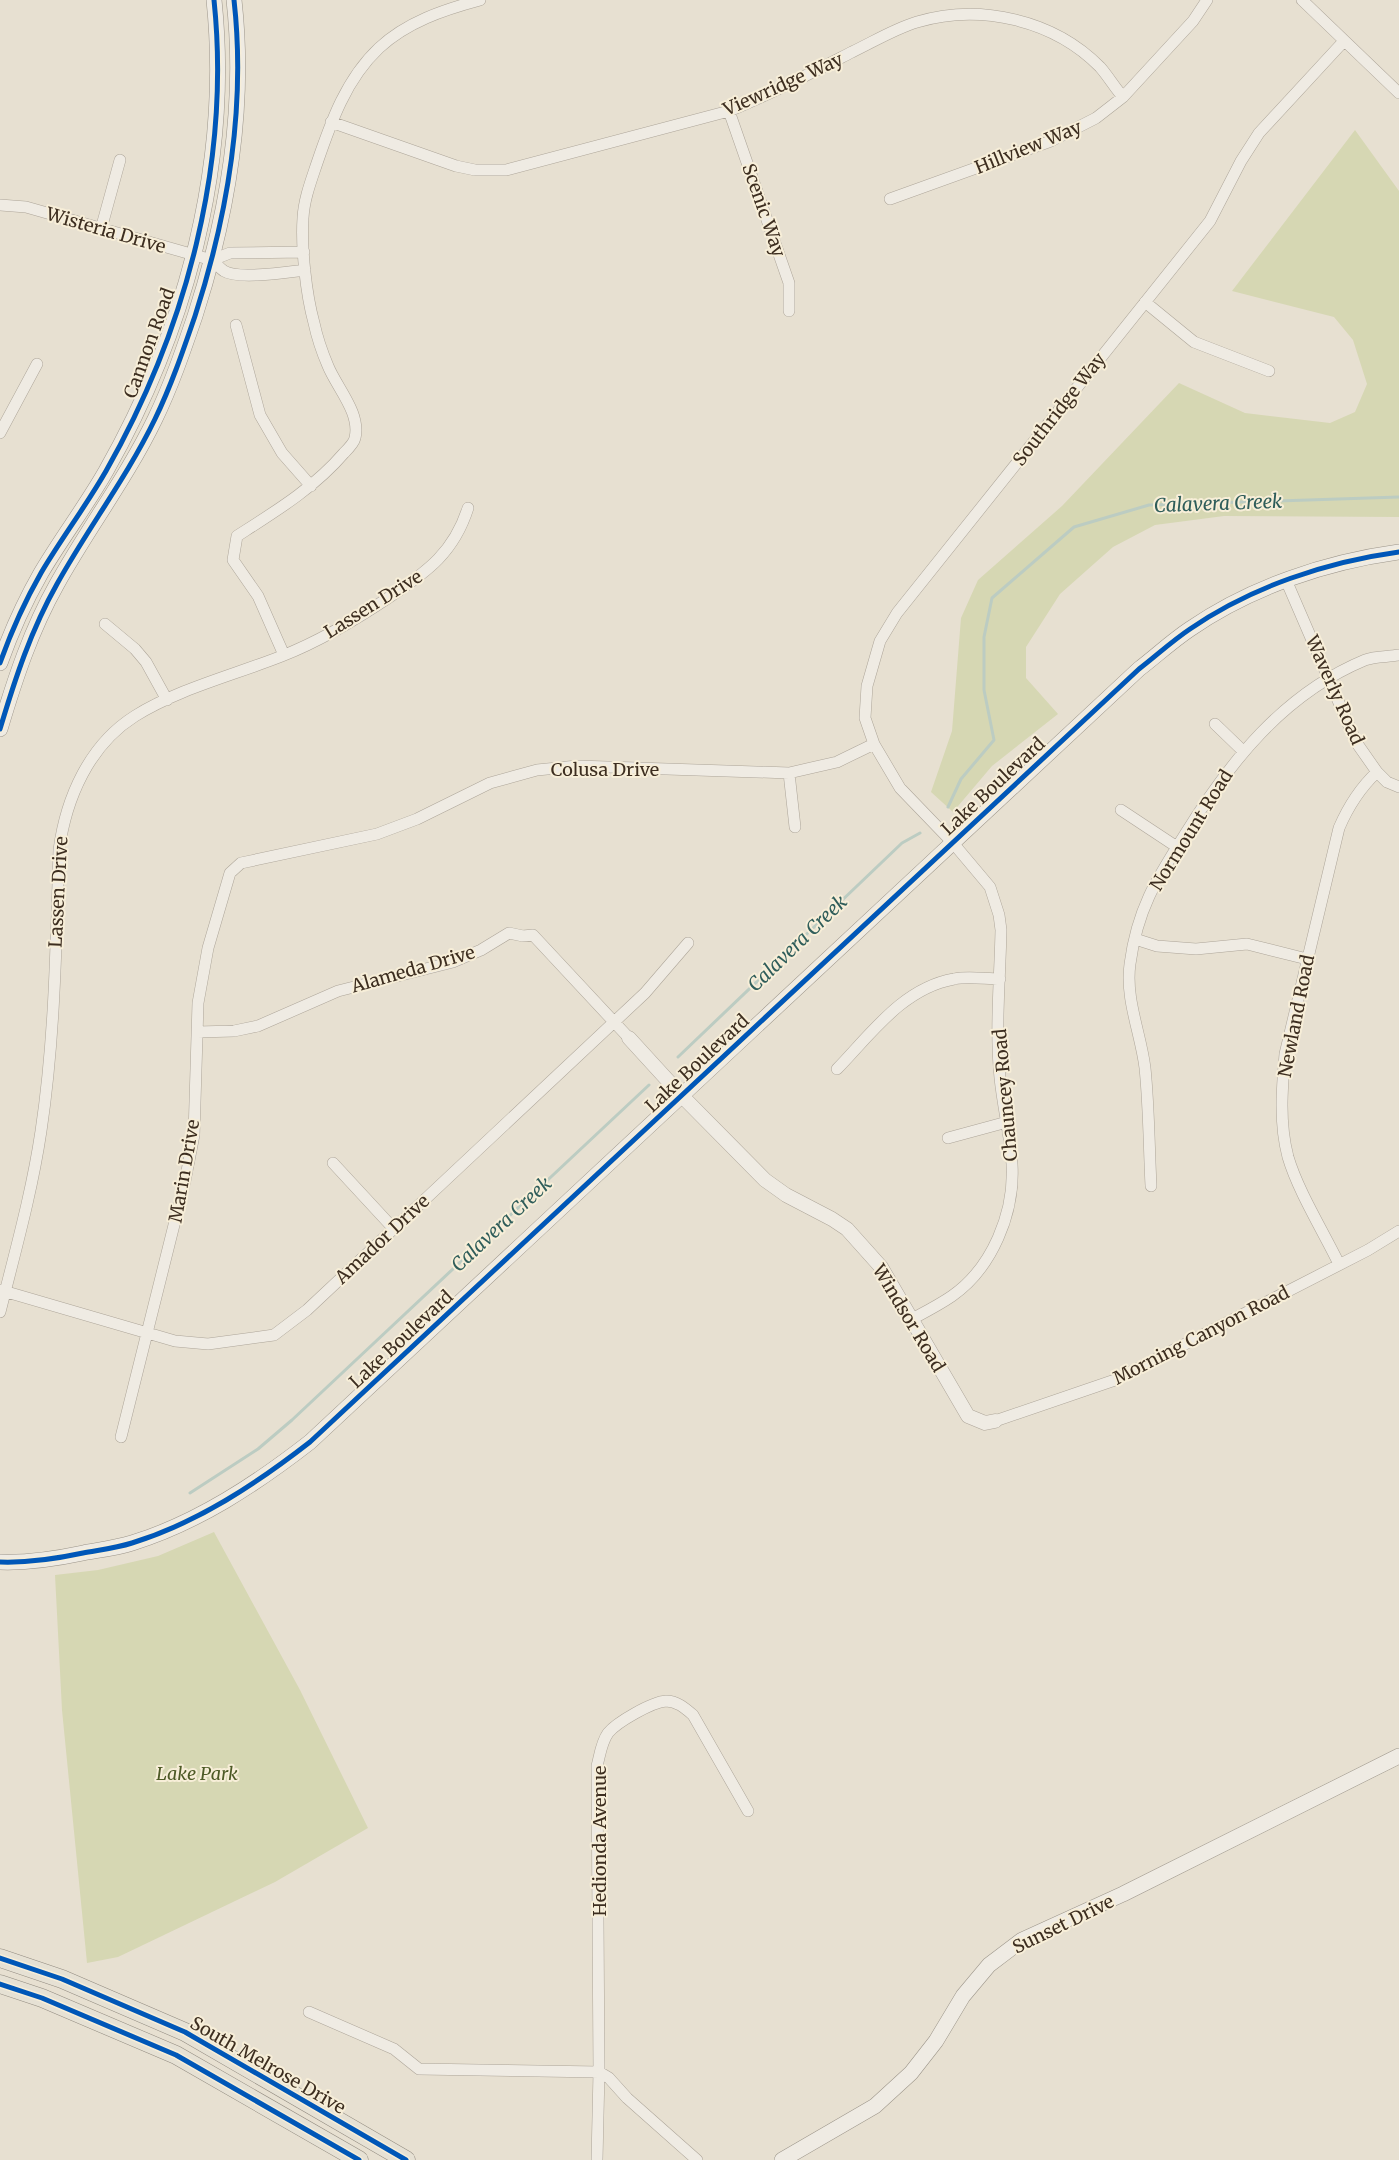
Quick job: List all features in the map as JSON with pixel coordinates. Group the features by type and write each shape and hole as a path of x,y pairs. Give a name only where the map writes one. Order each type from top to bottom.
{"main road":[{"name":"Cannon Road","path":"0,662 41,574 105,472 138,410 162,354 194,256 210,180 216,127 218,78 214,0"},
{"name":"Cannon Road","path":"0,730 19,666 36,626 57,583 122,481 166,395 183,351 212,260 229,181 236,129 238,78 234,0"},
{"name":"Lake Boulevard","path":"0,1562 48,1560 130,1544 158,1534 225,1501 258,1481 310,1442 1139,669 1189,629 1218,611 1286,580 1360,558 1399,552"},
{"name":"Sunset Drive","path":"782,2160 875,2106 890,2093 918,2065 936,2041 963,1996 989,1965 1022,1940 1123,1894 1399,1756"},
{"name":"South Melrose Drive","path":"0,1958 62,1979 185,2032 406,2160"},
{"name":"South Melrose Drive","path":"0,1984 42,1998 176,2055 359,2160"},
{"path":"335,2146 346,2126"}],"street":[{"path":"284,655 258,596 233,560 237,536 289,503 311,486 336,463 355,440 356,420 328,366 314,322 304,252 303,216 309,188 331,122 346,89 377,50 392,37 422,19 452,7 480,0"},
{"name":"Hillview Way","path":"890,199 1051,141 1096,118 1123,97 1193,21 1207,0"},
{"path":"1302,0 1399,93"},
{"name":"Viewridge Way","path":"331,122 456,166 475,170 506,170 729,111 761,98 902,28 947,16 1000,16 1043,29 1070,44 1099,67 1123,97"},
{"name":"Southridge Way","path":"912,800 900,788 874,744 866,718 867,686 880,641 893,620 1210,221 1241,161 1259,133 1344,41"},
{"name":"Scenic Way","path":"729,111 789,283 789,311"},
{"path":"101,229 120,160"},
{"name":"Wisteria Drive","path":"0,205 26,207 212,260"},
{"path":"304,252 230,253 212,260 225,272 236,274 269,274 306,270"},
{"path":"1144,302 1194,342 1269,371"},
{"path":"236,325 260,415 282,453 311,486"},
{"path":"0,432 37,364"},
{"name":"Lassen Drive","path":"0,1312 2,1290 21,1232 41,1131 52,1040 59,850 62,828 73,790 81,774 103,744 134,717 167,700 284,655 354,621 425,573 445,554 462,526 468,508"},
{"name":"Waverly Road","path":"1286,580 1356,742 1386,782 1399,786"},
{"path":"105,624 135,649 146,662 167,700"},
{"name":"Normount Road","path":"1150,1186 1144,1067 1132,1002 1130,966 1140,917 1156,880 1210,792 1243,751 1285,708 1329,678 1368,659 1399,655"},
{"path":"1215,724 1243,751"},
{"name":"Colusa Drive","path":"230,873 241,863 377,834 417,819 490,782 536,770 577,766 789,773 837,762 874,744"},
{"name":"Newland Road","path":"1339,1264 1295,1175 1288,1156 1283,1126 1282,1090 1285,1054 1339,828 1364,784 1377,772"},
{"path":"789,773 795,827"},
{"name":"Chauncey Road","path":"912,800 990,887 999,915 1001,930 997,1031 1000,1079 1012,1165 1012,1188 1007,1213 991,1252 973,1278 952,1296 912,1319"},
{"path":"1121,810 1177,846"},
{"name":"Marin Drive","path":"121,1437 185,1181 194,1135 198,1003 208,948 230,873"},
{"name":"Alameda Drive","path":"198,1032 234,1030 258,1026 338,991 453,962 481,950 509,933 533,936 682,1096"},
{"path":"1135,939 1157,946 1196,949 1247,944 1307,959"},
{"name":"Amador Drive","path":"2,1290 175,1341 208,1344 274,1335 307,1310 646,993 688,943"},
{"path":"837,1069 895,1008 915,994 933,985 955,979 1000,979"},
{"name":"Windsor Road","path":"682,1096 765,1180 786,1196 832,1218 847,1229 881,1267 968,1416 985,1424 995,1422"},
{"path":"948,1138 1007,1122"},
{"path":"333,1163 394,1229"},
{"name":"Morning Canyon Road","path":"995,1422 1115,1380 1399,1231"},
{"name":"Hedionda Avenue","path":"597,2160 599,2072 597,1766 602,1744 608,1733 628,1716 665,1701 680,1704 693,1715 748,1811"},
{"path":"309,2012 394,2049 419,2069 599,2072 609,2078 627,2098 697,2160"}],"green space":[{"path":"1355,130 1399,191 1399,517 1224,516 1155,525 1113,547 1060,594 1026,647 1026,678 1058,714 992,766 953,812 931,792 952,731 961,618 978,580 1062,506 1179,383 1245,413 1330,423 1355,412 1367,384 1353,340 1334,317 1232,291"},
{"name":"Lake Park","path":"214,1532 300,1690 368,1828 275,1882 118,1957 87,1963 62,1710 55,1575 98,1570 158,1556"}],"waterway":[{"name":"Calavera Creek","path":"948,807 961,779 994,740 984,690 984,637 992,598 1074,527 1149,505 1399,497"},
{"name":"Calavera Creek","path":"678,1057 902,843 920,833"},
{"name":"Calavera Creek","path":"190,1493 258,1449 292,1420 649,1085"}],"cycle path":[{"path":"0,663 35,584 106,471 134,417 159,361 180,303 196,244 208,183 216,123 218,61 214,0"},
{"path":"0,729 18,673 39,619 69,563 120,482 155,419 195,316 217,239 225,199 236,120 238,80 234,0"},
{"path":"0,1562 62,1557 120,1546 156,1535 180,1525 225,1501 290,1458 310,1442 1139,669 1190,629 1238,601 1264,589 1290,578 1344,562 1399,552"},
{"path":"0,1958 62,1979 185,2032 406,2160"},
{"path":"0,1984 42,1998 176,2055 359,2160"}]}
